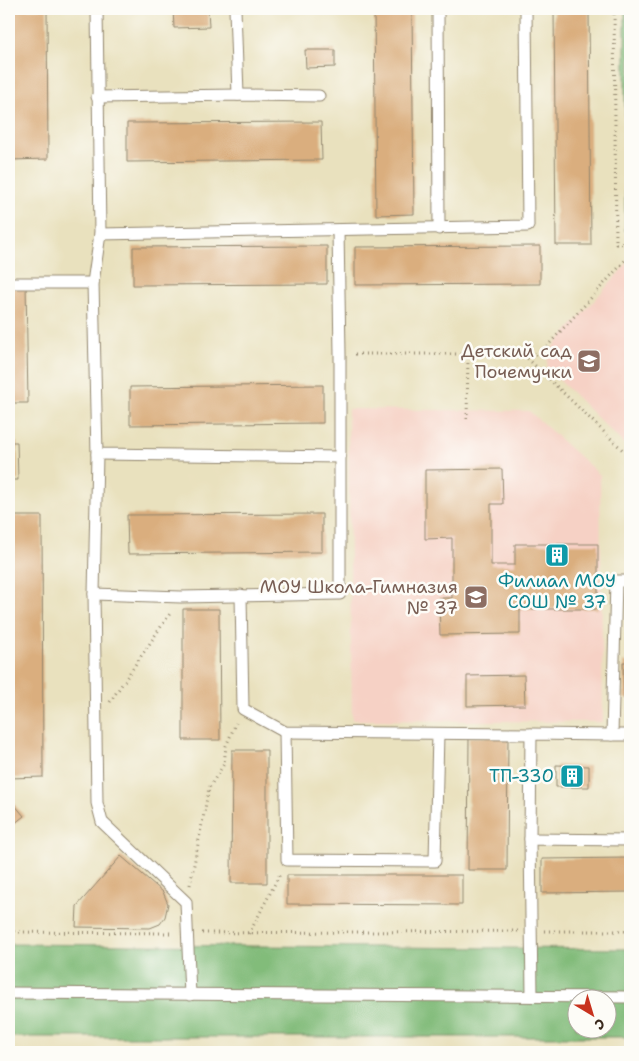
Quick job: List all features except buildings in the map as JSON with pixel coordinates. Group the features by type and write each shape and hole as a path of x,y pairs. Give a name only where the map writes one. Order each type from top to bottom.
{"lane":[{"path":"97,9 100,234 93,283 97,454 94,594 97,803 102,822 186,902 190,995"},
{"path":"236,9 238,95"},
{"path":"438,9 439,229"},
{"path":"100,234 528,226 526,9"},
{"path":"98,97 319,96"},
{"path":"94,594 181,597 340,594 338,230"},
{"path":"9,284 93,283"},
{"path":"97,454 340,457"},
{"path":"612,734 616,581 630,581"},
{"path":"241,595 243,709 285,732 630,735"},
{"path":"285,732 287,860 436,861 438,734"},
{"path":"531,734 532,996"},
{"path":"530,839 630,840"},
{"path":"9,993 630,997"}],"path":[{"path":"614,9 616,244 630,243"},
{"path":"340,354 540,354 630,255"},
{"path":"467,419 468,354"},
{"path":"524,354 630,457 630,492"},
{"path":"95,724 181,597"},
{"path":"186,902 209,788 224,764 226,746 243,709"},
{"path":"249,934 287,860"},
{"path":"9,932 249,934 630,931"}],"shaded area":[{"name":"Детский сад Почемучки","path":"630,260 630,450 547,368 548,353"},
{"name":"МОУ Школа-Гимназия № 37","path":"348,409 529,411 600,475 603,722 352,720"}],"green space":[{"path":"625,9 630,9 630,226 625,231"},
{"path":"9,944 630,949 630,1037 616,1037 616,988 566,988 566,1037 9,1037"}],"place":[{"name":"Детский сад Почемучки","path":"589,361"},
{"name":"Филиал МОУ СОШ № 37","path":"557,555"},
{"name":"МОУ Школа-Гимназия № 37","path":"476,597"},
{"name":"ТП-330","path":"572,776"}]}
